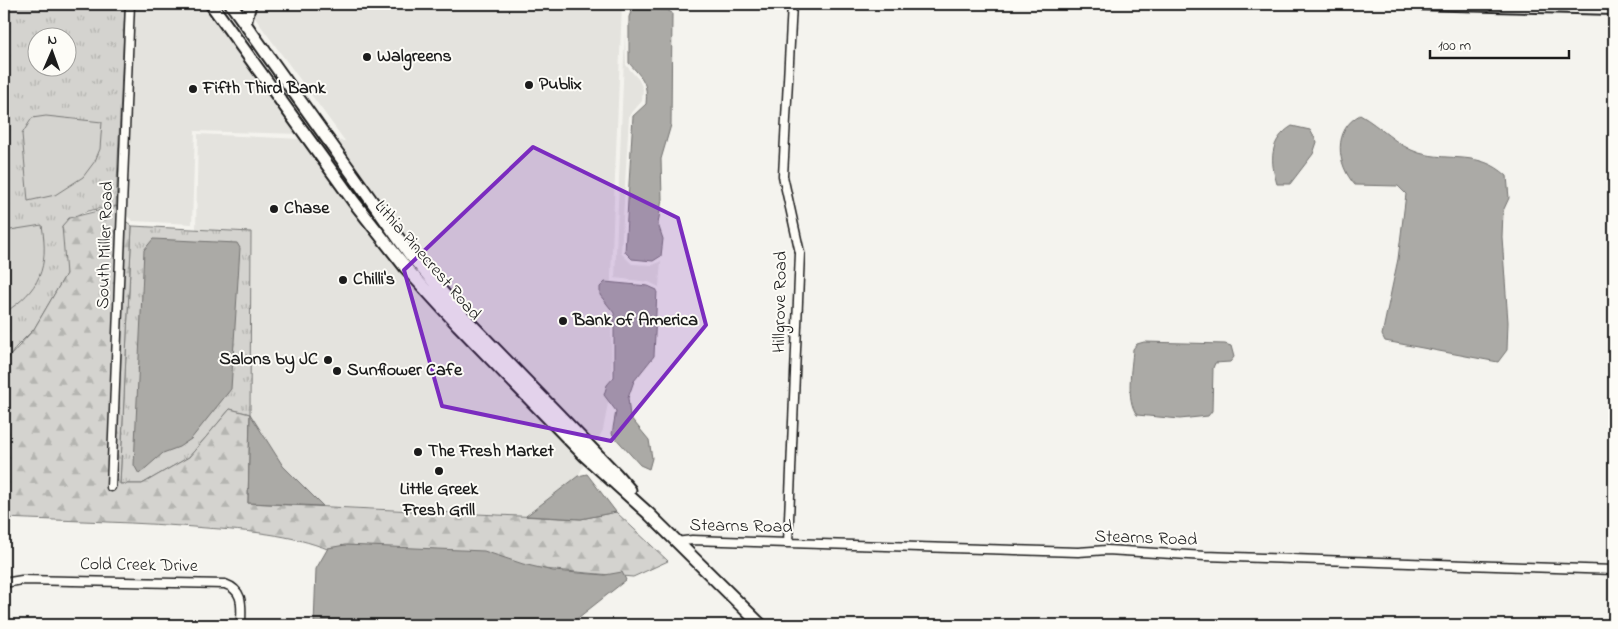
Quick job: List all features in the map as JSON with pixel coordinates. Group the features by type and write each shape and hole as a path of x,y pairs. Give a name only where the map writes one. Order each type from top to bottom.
{"main road":[{"name":"Lithia Pinecrest Road","path":"211,4 396,257 517,387 585,456 648,513 761,625"},
{"name":"Lithia Pinecrest Road","path":"231,4 411,256 465,318 616,474 648,513"},
{"path":"245,24 250,4"},
{"name":"Lithia Pinecrest Road","path":"727,592 758,625"}],"street":[{"name":"South Miller Road","path":"111,487 130,4"},
{"name":"Hillgrove Road","path":"788,542 800,253 783,176 792,4"},
{"path":"1415,4 1576,6 1614,9"},
{"name":"Stearns Road","path":"676,542 692,540 788,542 1078,552 1107,550 1214,556 1614,570"},
{"name":"Cold Creek Drive","path":"4,584 22,580 225,584 233,587 241,597 241,625"}],"highlighted area":[{"path":"533,147 678,218 706,325 611,441 442,406 404,270"}],"shaded area":[{"path":"135,4 205,4 299,134 195,131 192,224 133,221 127,216"},
{"path":"255,4 622,4 611,276 612,382 603,430 578,476 526,516 323,506 283,466 250,414 251,232 196,229 198,134 345,141 255,18"},
{"path":"632,9 667,10 672,13 671,125 661,159 662,199 658,224 663,239 661,256 653,261 632,259 625,252 633,116 646,104 644,81 629,63 629,17"},
{"path":"625,33 626,65 639,80 643,89 642,101 629,116 621,253 632,264 653,265 661,261 659,287 649,282 615,278"},
{"path":"1360,115 1411,150 1431,156 1475,160 1496,168 1507,176 1509,198 1503,211 1502,237 1508,322 1507,350 1498,362 1385,341 1382,335 1398,259 1406,194 1398,186 1355,185 1349,177 1341,157 1340,147 1345,129 1351,121"},
{"path":"1292,126 1310,130 1317,142 1313,154 1290,184 1277,184 1273,167 1275,144 1284,132"},
{"path":"153,239 237,243 240,248 231,389 191,439 179,447 163,453 139,474 134,465 144,250"},
{"path":"605,282 648,286 657,290 654,356 634,381 628,398 630,417 649,440 652,458 649,469 640,465 612,434 616,411 604,395 607,385 614,377 614,313 600,295 600,287"},
{"path":"1144,342 1225,344 1231,346 1234,357 1230,362 1215,363 1213,368 1212,411 1208,416 1180,419 1137,415 1133,408 1130,392 1133,349 1137,344"},
{"path":"250,414 283,466 323,506 248,503"},
{"path":"587,474 616,512 581,519 526,516 578,476"},
{"path":"345,545 484,551 523,564 553,571 605,575 622,572 626,580 569,625 314,625 316,569 328,548"}],"green space":[{"path":"4,4 125,4 116,206 80,214 62,226 67,254 66,274 34,329 16,347 4,365"},
{"path":"46,116 102,122 100,149 95,161 83,177 55,195 28,201 22,134 32,118"},
{"path":"122,205 122,218 132,226 120,484 142,484 189,457 230,409 250,414 248,503 581,519 616,512 668,561 633,577 330,550 300,540 237,530 156,524 4,518 4,363 34,329 66,274 62,226 69,218"},
{"path":"42,225 44,254 43,266 39,276 26,296 4,313 4,231"},
{"path":"132,226 251,232 250,414 230,409 189,457 142,484 120,484"}],"place":[{"name":"Walgreens","path":"367,57"},
{"name":"Publix","path":"529,85"},
{"name":"Fifth Third Bank","path":"193,89"},
{"name":"Chase","path":"274,209"},
{"name":"Chilli's","path":"343,280"},
{"name":"Bank of America","path":"563,321"},
{"name":"Salons by JC","path":"328,360"},
{"name":"Sunflower Cafe","path":"337,371"},
{"name":"The Fresh Market","path":"418,452"},
{"name":"Little Greek Fresh Grill","path":"439,471"}]}
